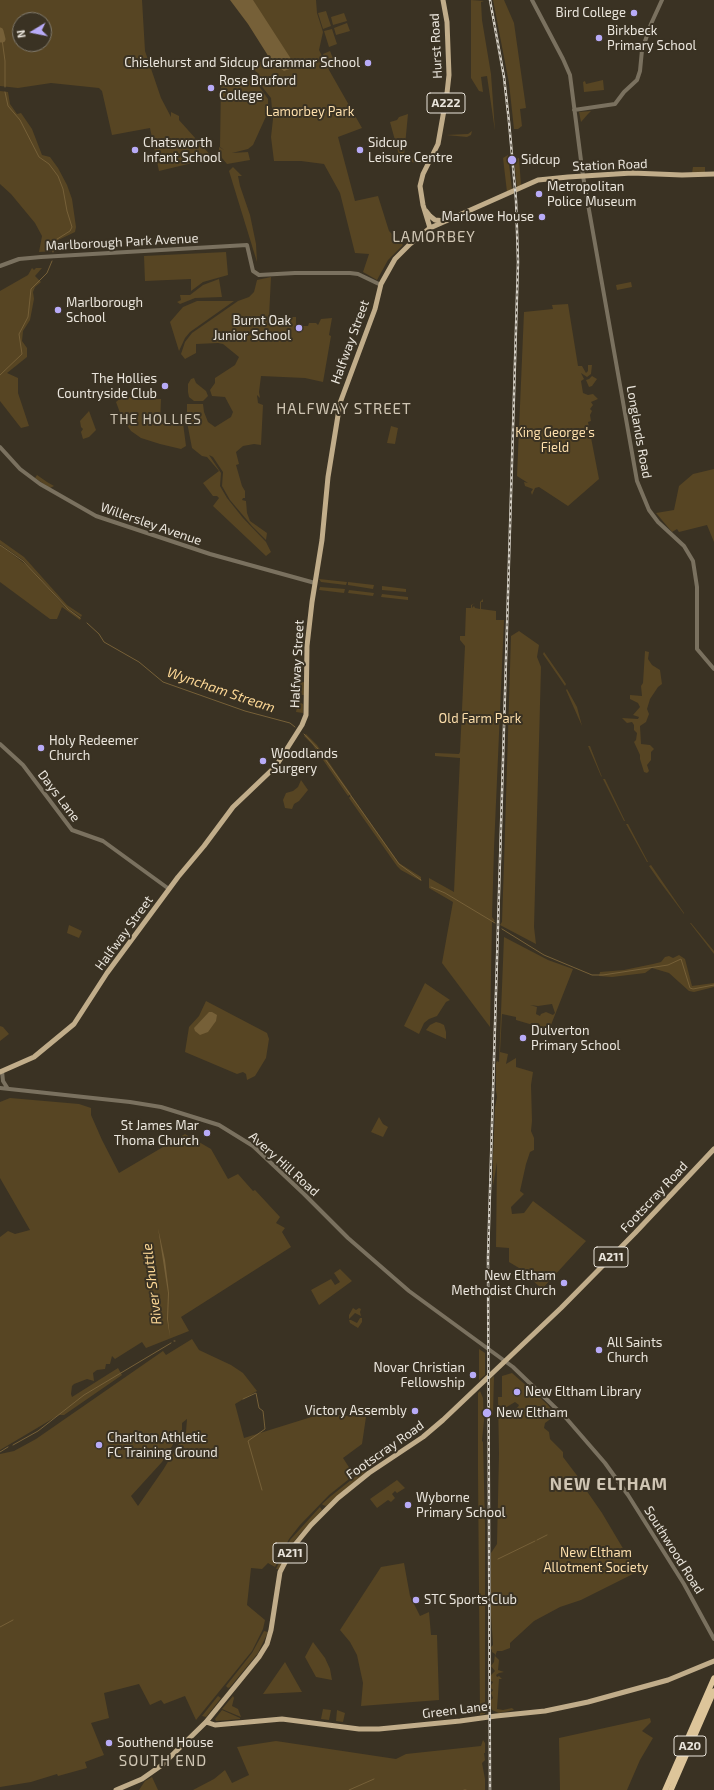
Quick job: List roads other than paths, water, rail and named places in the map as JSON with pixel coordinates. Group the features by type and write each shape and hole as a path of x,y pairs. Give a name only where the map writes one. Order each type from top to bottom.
{"highway":[{"name":"A20","path":"665,1790 714,1678"},
{"name":"A20","path":"671,1790 714,1691"}],"main road":[{"name":"Hurst Road","path":"430,228 423,205 420,181 438,144 448,85 447,22 443,0"},
{"name":"Station Road","path":"405,249 430,228 538,180 632,173 689,175 714,174"},
{"path":"423,205 430,216 435,220 448,221"},
{"name":"Halfway Street","path":"1,1072 34,1057 74,1024 107,972 169,889 233,806 276,766 302,726 306,715 307,644 322,540 328,477 340,403 375,309 381,285 393,263 405,249"},
{"name":"Footscray Road","path":"116,1790 147,1776 162,1765 206,1722 259,1657 265,1647 271,1630 280,1572 300,1538 319,1516 383,1462 431,1431 561,1308 635,1233 714,1149"},
{"name":"Green Lane","path":"206,1722 216,1726 282,1719 360,1729 379,1729 536,1712 566,1707 668,1680 714,1661"},
{"name":"Green Lane","path":"702,1667 714,1665"}],"street":[{"name":"Longlands Road","path":"532,0 570,75 583,176 637,481 649,510 658,522 684,546 692,561 697,587 697,649 714,669"},
{"path":"574,110 615,104 639,76 642,52 648,32 662,0"},
{"name":"Marlborough Park Avenue","path":"0,266 19,259 35,257 247,245 254,273 259,275 358,274 381,285"},
{"name":"Willersley Avenue","path":"0,447 20,469 35,480 89,513 210,554 315,583"},
{"name":"Days Lane","path":"0,744 23,765 72,830 103,840 169,889"},
{"path":"1,1072 3,1081 8,1089"},
{"name":"Avery Hill Road","path":"0,1088 145,1104 192,1116 219,1125 258,1150 348,1238 409,1291 505,1362"},
{"name":"Southwood Road","path":"505,1362 546,1398 577,1430 607,1466 653,1533 714,1639"},
{"name":"Southwood Road","path":"709,1628 714,1632"}],"waterway":[{"name":"River Shuttle","path":"0,31 2,39"},
{"name":"River Shuttle","path":"2,39 5,61 5,87"},
{"name":"River Shuttle","path":"5,92 8,106 20,120 39,157 49,164 58,176 63,189 72,227 70,231 54,241 53,252"},
{"name":"River Shuttle","path":"0,375 22,354 19,334 28,317 31,289 47,273 52,261"},
{"name":"Wyncham Stream","path":"0,545 23,561 68,609 80,618"},
{"name":"Wyncham Stream","path":"87,623 99,634 104,642 139,662 163,682 245,711 290,723 295,727"},
{"name":"Wyncham Stream","path":"304,734 318,749 399,864 421,880"},
{"name":"Wyncham Stream","path":"431,887 445,893 495,923"},
{"name":"Wyncham Stream","path":"502,929 544,955 592,975 603,975 668,965 681,959 690,988 693,989 714,985"},
{"path":"13,1445 38,1431 84,1395 171,1343"},
{"name":"River Shuttle","path":"243,1399 256,1393 259,1408 263,1411 265,1429 248,1441 262,1490"},
{"path":"0,1452 8,1447"},
{"path":"537,1540 547,1535"},
{"path":"498,1559 535,1541"},
{"name":"River Shuttle","path":"0,1627 13,1620"},
{"path":"349,1790 374,1779"}],"railway":[{"path":"490,0 504,77 509,122 516,200 518,262 488,1257 490,1790"}],"place":[{"name":"Bird College","path":"634,13"},
{"name":"Birkbeck Primary School","path":"599,38"},
{"name":"Chislehurst and Sidcup Grammar School","path":"368,63"},
{"name":"Rose Bruford College","path":"211,88"},
{"name":"Chatsworth Infant School","path":"135,150"},
{"name":"Sidcup Leisure Centre","path":"360,150"},
{"name":"Sidcup","path":"512,160"},
{"name":"Metropolitan Police Museum","path":"539,194"},
{"name":"Marlowe House","path":"542,217"},
{"name":"Marlborough School","path":"58,310"},
{"name":"Burnt Oak Junior School","path":"299,328"},
{"name":"The Hollies Countryside Club","path":"165,386"},
{"name":"Holy Redeemer Church","path":"41,748"},
{"name":"Woodlands Surgery","path":"263,761"},
{"name":"Dulverton Primary School","path":"523,1038"},
{"name":"St James Mar Thoma Church","path":"207,1133"},
{"name":"New Eltham Methodist Church","path":"564,1283"},
{"name":"All Saints Church","path":"599,1350"},
{"name":"Novar Christian Fellowship","path":"473,1375"},
{"name":"New Eltham Library","path":"517,1392"},
{"name":"Victory Assembly","path":"415,1411"},
{"name":"New Eltham","path":"487,1413"},
{"name":"Charlton Athletic FC Training Ground","path":"99,1445"},
{"name":"Wyborne Primary School","path":"408,1505"},
{"name":"STC Sports Club","path":"416,1600"},
{"name":"Southend House","path":"109,1743"}],"district":[{"name":"LAMORBEY","path":"434,237"},
{"name":"HALFWAY STREET","path":"344,409"},
{"name":"THE HOLLIES","path":"156,419"},
{"name":"NEW ELTHAM","path":"609,1484"},
{"name":"SOUTH END","path":"163,1761"}],"park label":[{"name":"Lamorbey Park","path":"310,112"},
{"name":"King George's Field","path":"555,440"},
{"name":"Old Farm Park","path":"480,719"},
{"name":"New Eltham Allotment Society","path":"596,1560"}]}
